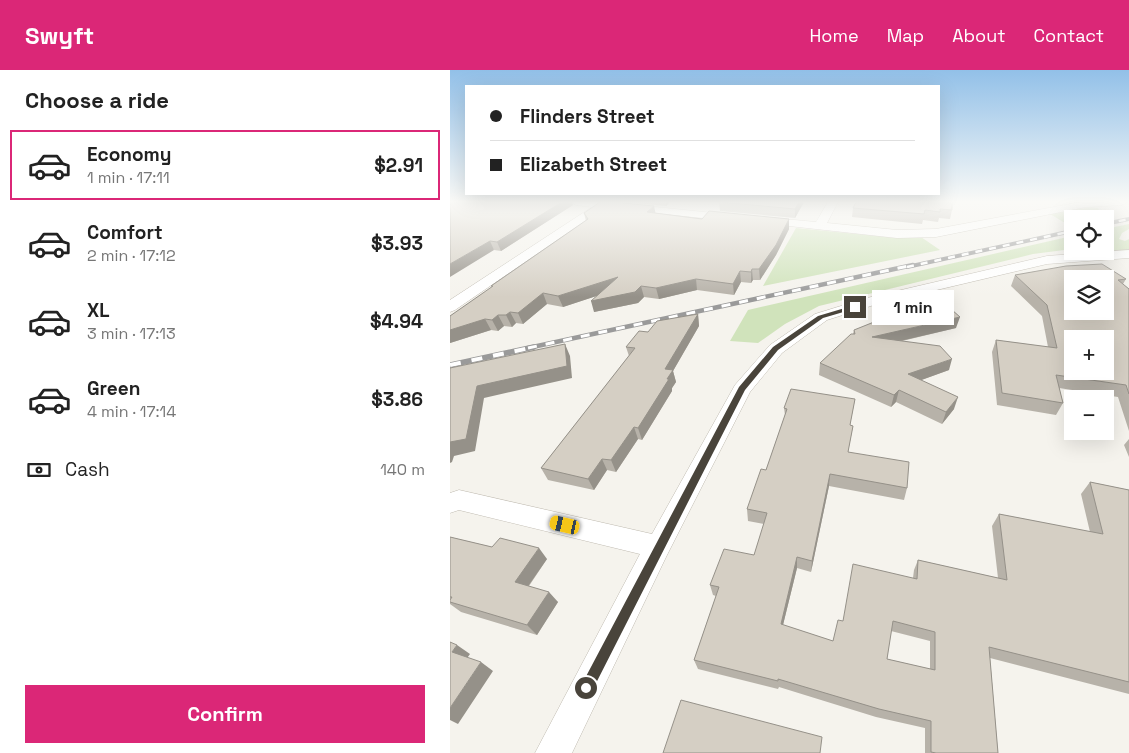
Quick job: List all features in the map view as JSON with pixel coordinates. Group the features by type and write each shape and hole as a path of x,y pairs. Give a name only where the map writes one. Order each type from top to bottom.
{"street":[{"path":"450,307 558,234"},
{"path":"896,234 925,234"},
{"path":"1114,255 1129,254"},
{"path":"1114,258 1129,260"},
{"path":"553,753 658,547 742,389 776,349 821,317 872,302 1042,261 1064,259"},
{"path":"450,503 460,500 658,547"}],"green space":[{"path":"793,234 855,234 897,238 921,237 940,250 763,286"},
{"path":"1114,234 1122,234 1119,239 1125,241 1129,239 1129,251 1114,252"},
{"path":"1064,238 1064,250 1033,254 819,306 785,324 758,343 730,341 748,310"}],"building":[{"path":"450,234 510,234 497,242 490,241 450,264"},
{"path":"566,234 782,234 759,269 752,269 751,272 740,271 733,284 696,279 656,288 641,286 635,292 591,301 618,277 558,296 543,293 518,313 510,312 506,315 498,315 492,320 485,319 450,330 450,316 493,286 491,286"},
{"path":"1102,264 1112,270 1064,270 1064,320 1114,320 1114,272 1126,279 1118,280 1129,289 1129,394 1126,385 1091,380 1114,380 1114,330 1064,330 1064,376 1056,375 1063,403 1002,393 996,340 1057,348 1047,305 1015,275 1066,266"},
{"path":"943,302 960,317 872,337 940,346 952,359 908,374 958,397 946,412 899,390 894,395 820,363 851,334 855,334 854,330 899,312"},
{"path":"698,314 665,369 673,370 667,379 669,379 638,428 634,427 611,460 602,459 588,479 541,468 635,348 626,347 639,331 648,332 657,321"},
{"path":"565,344 567,366 477,386 466,439 450,442 450,368"},
{"path":"791,389 855,399 850,425 853,426 848,452 909,462 907,488 830,474 812,561 797,557 781,624 833,641 838,620 843,621 853,564 917,579 918,560 1007,580 999,514 1103,534 1090,482 1129,490 1129,682 989,647 998,753 936,753 931,752 931,721 879,709 778,679 778,681 694,660 719,587 710,585 724,549 754,555 767,513 747,509 761,469 766,470 787,409 784,408","holes":["893,621 935,632 935,670 887,659"]},
{"path":"450,537 492,547 500,538 539,548 515,582 549,592 527,625 450,602 452,597 450,597"},
{"path":"450,642 457,645 452,652 481,662 450,708"},
{"path":"681,700 822,737 820,753 663,753"}],"railway":[{"path":"907,267 1059,234"},
{"path":"528,348 913,265"},
{"path":"450,365 534,347"}],"route":[{"path":"586,688 742,389 776,349 821,317 855,307"}]}
